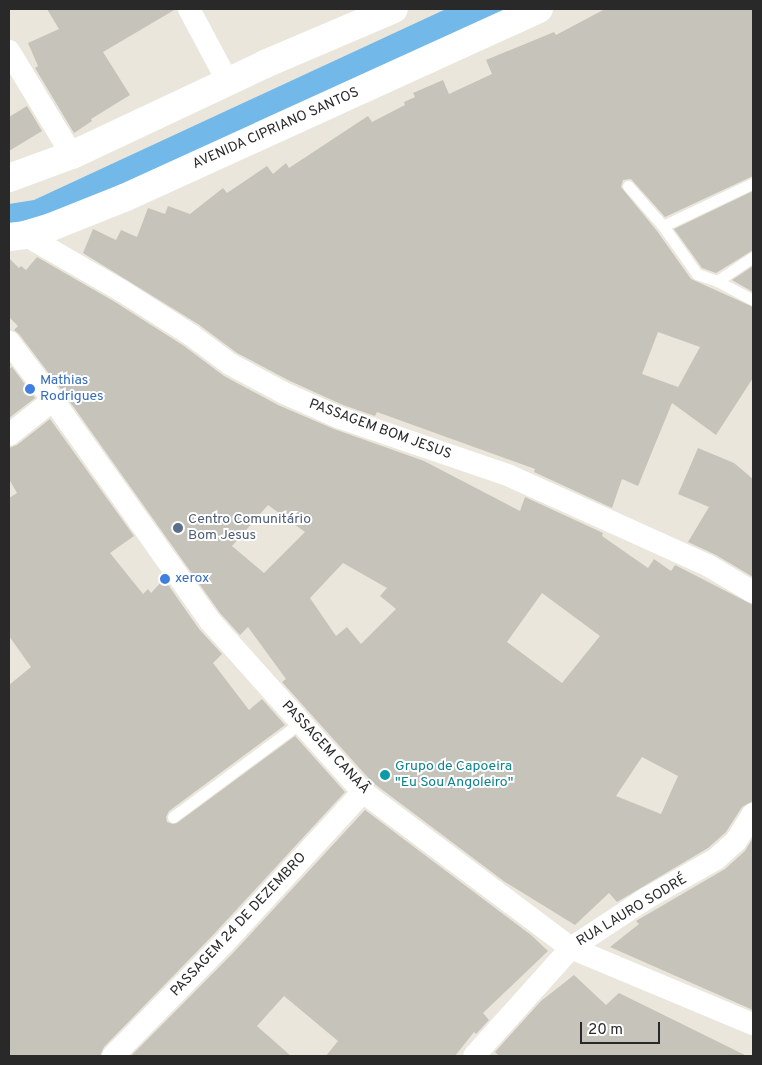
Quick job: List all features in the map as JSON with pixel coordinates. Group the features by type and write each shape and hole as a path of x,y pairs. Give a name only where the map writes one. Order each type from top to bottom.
{"street":[{"path":"189,9 228,82"},
{"path":"203,33 207,9"},
{"path":"9,178 72,155 266,64 394,9"},
{"name":"AVENIDA CIPRIANO SANTOS","path":"17,236 124,198 539,9"},
{"path":"9,52 72,155"},
{"name":"PASSAGEM BOM JESUS","path":"17,236 122,291 191,335 230,364 284,393 338,417 510,476 709,566 753,592"},
{"name":"PASSAGEM CANAÃ","path":"9,342 54,400 210,620 363,792 571,948 753,1024"},
{"path":"9,436 54,400"},
{"name":"PASSAGEM 24 DE DEZEMBRO","path":"113,1056 224,942 363,792"},
{"name":"RUA LAURO SODRÉ","path":"474,1056 571,948 647,898 716,859 736,841 753,814"}],"lane":[{"path":"663,226 753,183"},
{"path":"628,186 663,226 697,274 717,281 753,300"},
{"path":"717,281 753,257"},
{"path":"173,817 300,723"}],"water":[{"path":"446,9 519,9 62,213 9,229 9,204 34,200"}],"building":[{"path":"47,9 176,9 103,52 130,95 91,119 92,121 74,133 35,68 38,66 28,43 59,29"},
{"path":"605,9 753,9 753,176 665,217 631,179 623,180 621,187 657,231 691,279 753,307 753,378 716,435 672,403 638,486 622,479 612,508 534,472 535,469 377,412 375,416 343,405 290,381 237,353 198,324 83,253 93,229 116,240 121,230 137,237 148,208 165,214 168,206 190,214 223,188 227,193 267,166 273,174 286,163 289,168 368,116 372,122 405,105 404,102 415,97 413,93 443,80 449,94 492,74 486,60 554,32 556,35","holes":["658,332 700,347 676,391 678,387 642,374"]},
{"path":"27,106 42,131 9,151 9,117"},
{"path":"753,191 753,250 716,273 702,268 674,229"},
{"path":"37,257 115,302 184,346 224,376 278,405 334,429 424,461 520,511 525,497 603,533 602,536 648,568 654,559 671,571 675,565 753,605 753,801 742,807 726,832 708,848 617,902 609,893 575,925 505,882 372,782 282,682 286,679 248,627 240,635 220,613 63,392 14,330 18,326 9,317 9,258 19,268 21,266 26,270","holes":["268,505 305,532 264,573 232,546","343,563 387,588 380,596 396,609 361,644 347,627 336,636 310,598","542,593 600,636 562,683 507,642","642,757 678,776 661,814 616,796"]},
{"path":"753,266 753,292 732,280"},
{"path":"12,367 35,398 9,418 9,369"},
{"path":"50,419 134,536 110,553 143,594 148,589 151,593 164,579 199,629 222,654 213,663 249,710 262,699 285,725 169,811 166,817 167,822 177,823 295,736 345,792 214,934 104,1047 100,1056 9,1056 9,685 31,667 9,636 9,498 17,493 9,479 9,448 17,445"},
{"path":"698,448 734,463 753,479 753,577 716,555 688,542 709,507 678,494"},
{"path":"365,810 531,935 548,951 483,1013 489,1020 476,1034 474,1032 455,1056 326,1056 338,1041 284,996 257,1026 291,1056 131,1056 234,952"},
{"path":"753,838 753,1010 610,947 639,924 636,921 725,869 745,851"},
{"path":"574,975 606,1005 619,993 747,1056 499,1056 495,1052 541,1001"}],"place":[{"name":"Mathias Rodrigues","path":"30,389"},
{"name":"Centro Comunitário Bom Jesus","path":"178,528"},
{"name":"xerox","path":"165,579"},
{"name":"Grupo de Capoeira \"Eu Sou Angoleiro\"","path":"385,775"}]}
